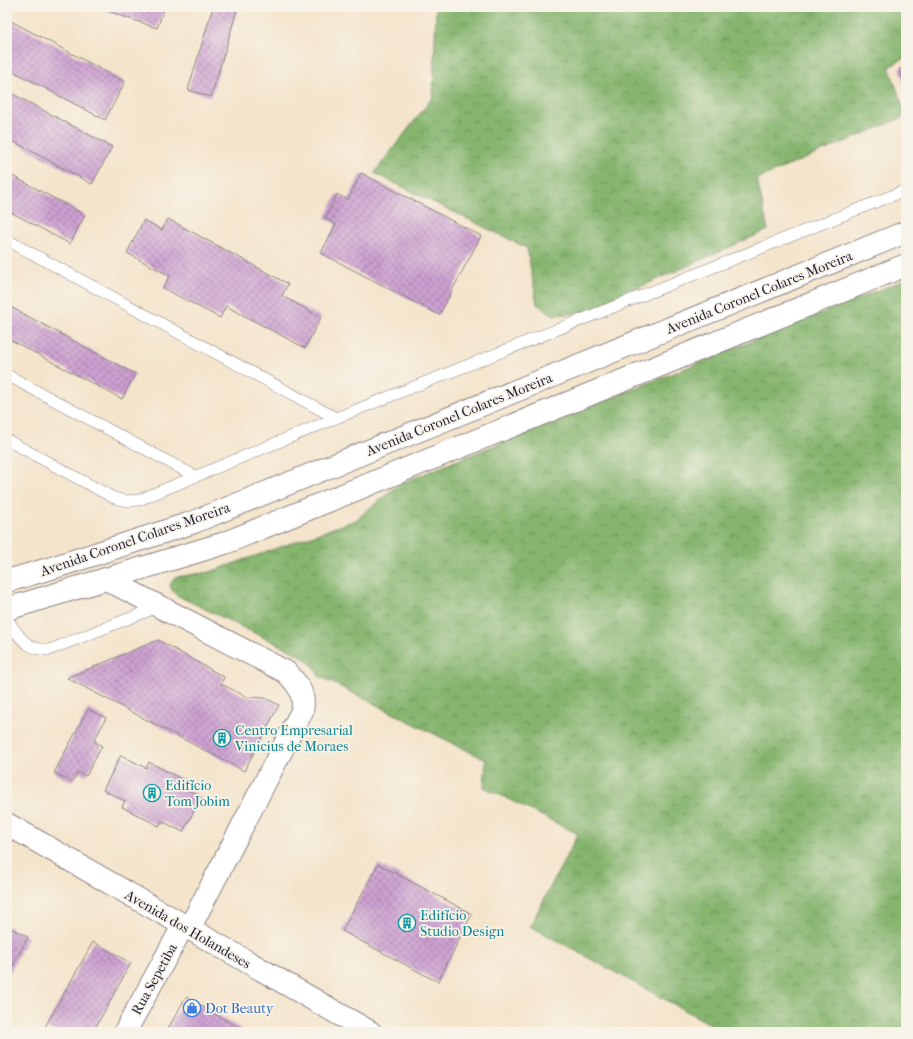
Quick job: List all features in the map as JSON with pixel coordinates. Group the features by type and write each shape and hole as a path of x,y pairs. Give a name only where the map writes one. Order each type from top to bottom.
{"main road":[{"name":"Avenida Coronel Colares Moreira","path":"7,581 194,522 906,232"},
{"name":"Avenida Coronel Colares Moreira","path":"7,609 224,543 906,265"},
{"name":"Rua Sepetiba","path":"106,579 286,672 300,688 304,703 302,711 186,927 125,1032"},
{"name":"Avenida dos Holandeses","path":"7,824 102,880 370,1032"},
{"path":"7,840 102,880"}],"lane":[{"path":"7,440 114,498 126,501 139,500 336,418 906,190"},
{"path":"7,240 336,418"},
{"path":"7,375 195,476"},
{"path":"7,618 21,640 26,644 40,650 49,650 158,607"}],"green space":[{"path":"436,7 906,7 906,57 889,67 906,116 757,179 768,230 582,313 554,315 537,304 527,248 374,173 433,97"},
{"path":"906,279 906,1032 725,1032 530,926 578,834 484,787 486,760 319,676 315,668 302,656 176,595 172,590 170,585 175,577 210,572 356,520 399,484"}],"building":[{"path":"165,7 157,28 99,8"},
{"path":"213,7 238,7 211,97 188,90"},
{"path":"7,19 125,82 105,120 7,68"},
{"path":"906,66 906,87 899,69"},
{"path":"7,91 112,147 92,184 7,138"},
{"path":"7,173 85,215 70,244 7,210"},
{"path":"361,173 481,236 439,315 321,253 336,224 325,218 337,194 348,200"},
{"path":"168,219 288,284 282,296 321,317 305,348 226,306 220,318 163,288 170,276 127,253 144,220 162,230"},
{"path":"7,305 135,374 122,399 7,338"},
{"name":"Centro Empresarial Vinicius de Moraes","path":"158,640 224,677 221,684 247,697 265,698 279,705 244,771 67,678"},
{"path":"88,709 106,718 94,741 102,746 86,776 78,772 72,782 54,773"},
{"name":"Edifício Tom Jobim","path":"121,755 146,768 149,762 183,780 180,785 201,797 183,832 162,821 159,826 122,807 125,801 103,790"},
{"name":"Edifício Studio Design","path":"378,864 472,914 438,982 342,931"},
{"path":"7,926 28,937 7,977"},
{"path":"93,942 131,963 93,1032 55,1032 45,1027"},
{"name":"Dot Beauty","path":"186,997 224,1019 247,1032 166,1032"}],"place":[{"name":"Centro Empresarial Vinicius de Moraes","path":"222,738"},
{"name":"Edifício Tom Jobim","path":"152,793"},
{"name":"Edifício Studio Design","path":"407,923"},
{"name":"Dot Beauty","path":"192,1008"}]}
